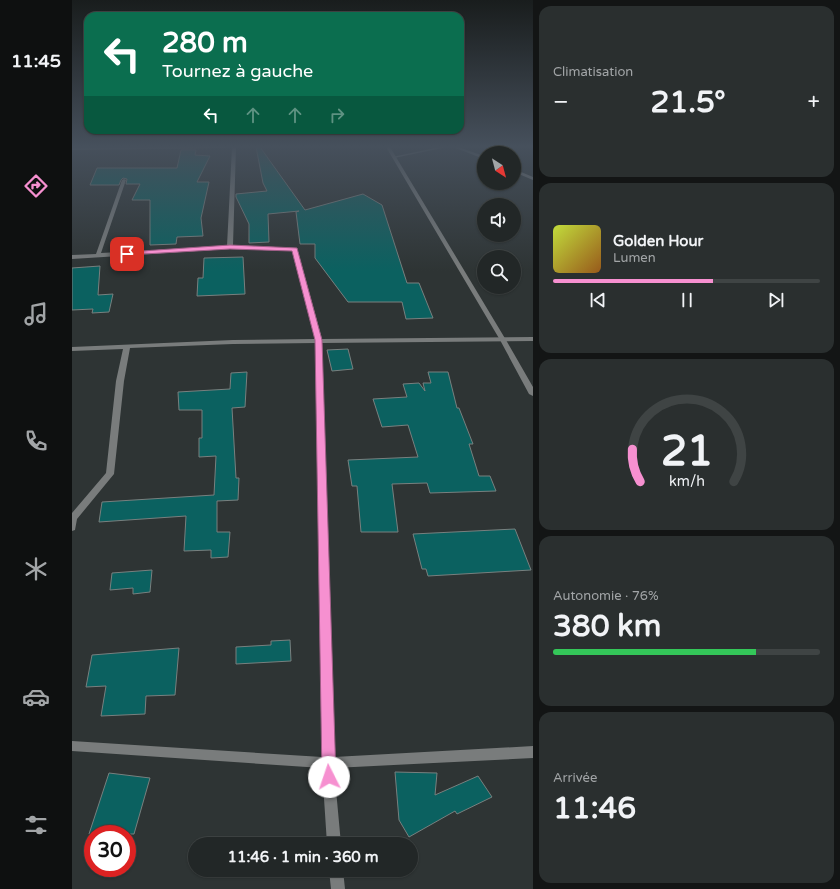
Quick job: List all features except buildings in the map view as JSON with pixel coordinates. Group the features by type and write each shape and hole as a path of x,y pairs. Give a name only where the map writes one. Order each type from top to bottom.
{"street":[{"path":"98,255 121,188"},
{"path":"230,247 232,188"},
{"path":"413,188 503,340 533,394"},
{"path":"72,256 230,247 295,249 319,340 328,763 333,837"},
{"path":"72,349 319,340 533,340"},
{"path":"72,528 73,518 110,474 120,380 127,348"},
{"path":"72,746 328,763 533,752"},
{"path":"337,877 338,889"}],"route":[{"path":"127,254 230,247 295,249 319,340 329,777"}]}
